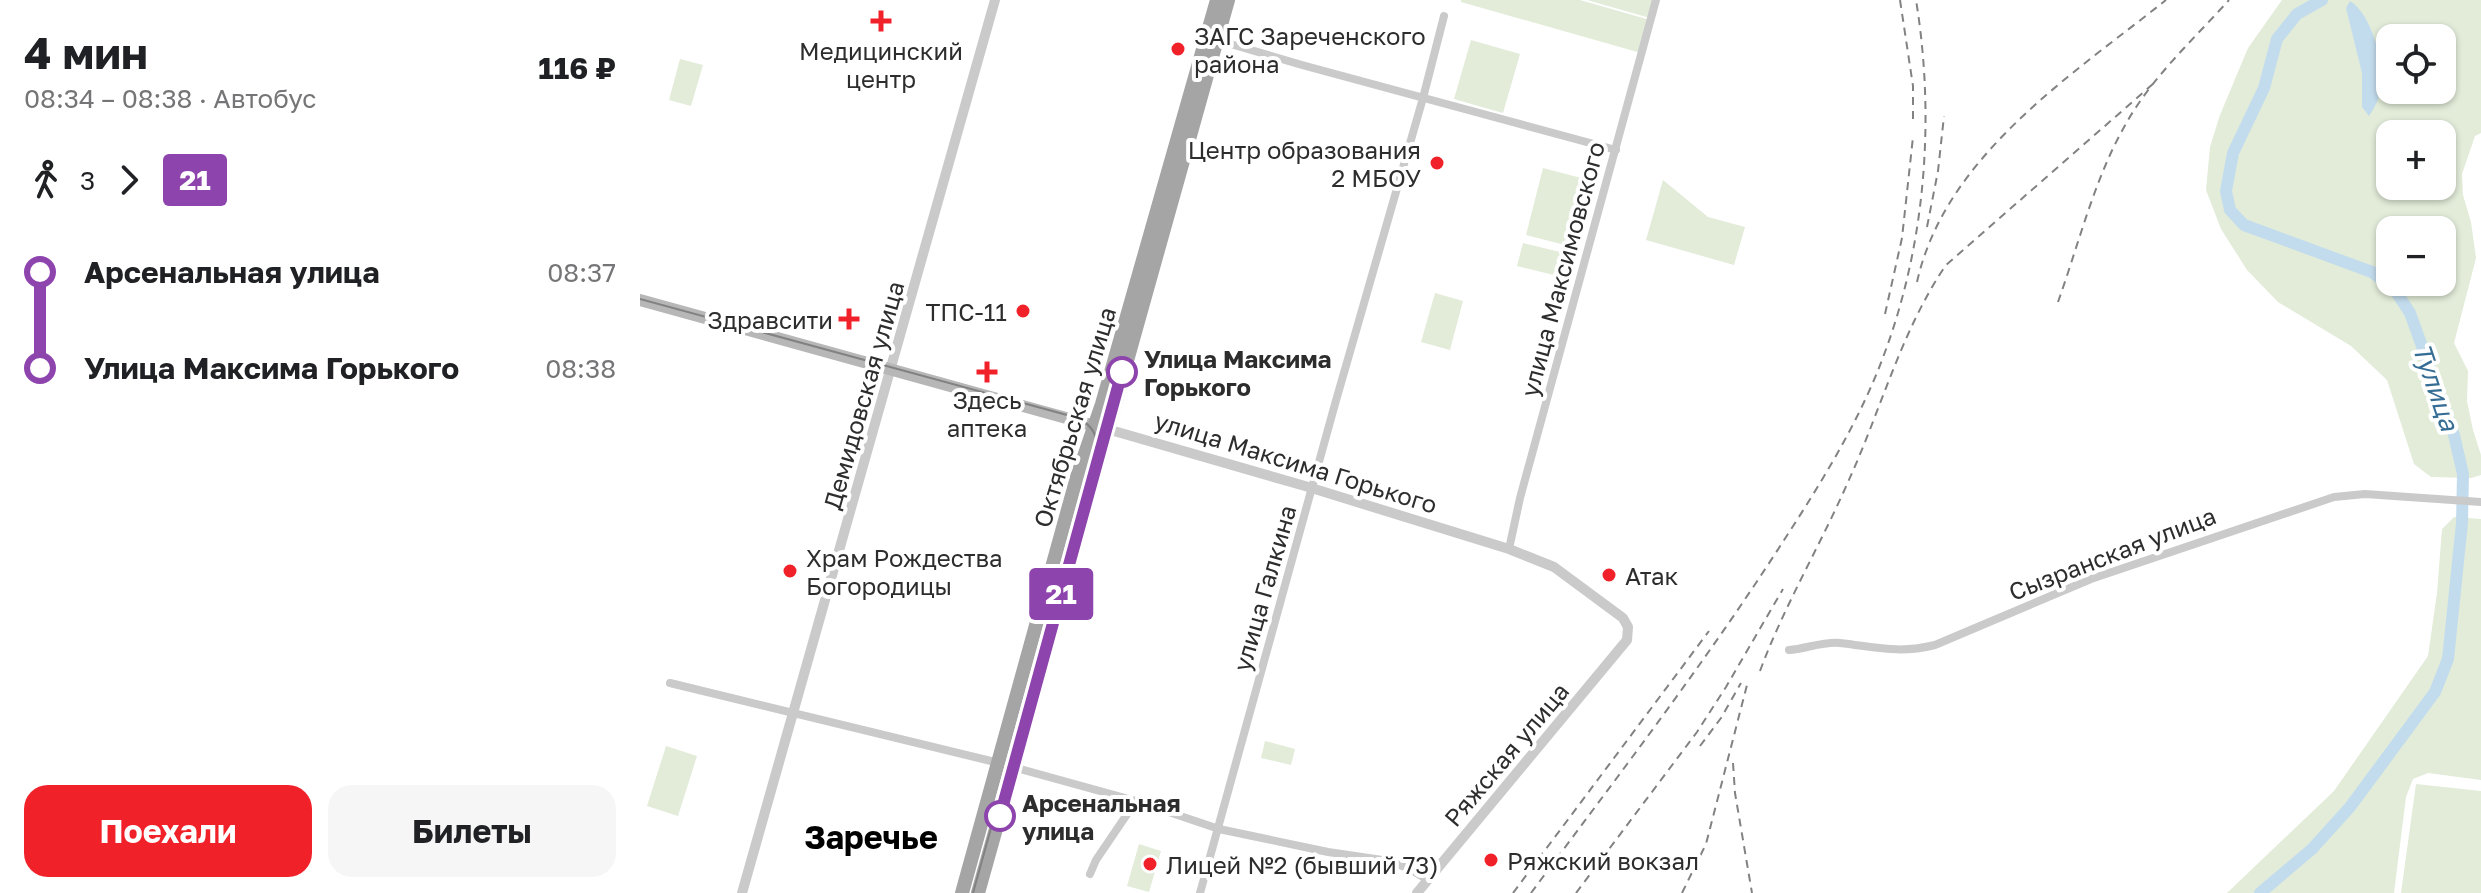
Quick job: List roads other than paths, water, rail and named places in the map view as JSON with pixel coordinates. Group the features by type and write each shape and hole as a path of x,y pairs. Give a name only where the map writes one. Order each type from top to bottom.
{"main road":[{"name":"Октябрьская улица","path":"1101,427 1217,0"},
{"name":"Октябрьская улица","path":"978,893 1077,477 1101,427 1228,0"},
{"name":"улица Максима Горького","path":"640,300 1101,427"},
{"name":"Октябрьская улица","path":"962,893 1006,765"}],"street":[{"name":"Демидовская улица","path":"742,893 995,0"},
{"name":"улица Максимовского","path":"1509,549 1520,498 1656,0"},
{"name":"улица Галкина","path":"1200,893 1444,16"},
{"path":"1217,40 1616,150"},
{"name":"улица Максима Горького","path":"1101,427 1509,549 1554,567 1623,618 1628,627 1627,640"},
{"name":"Сызранская улица","path":"1789,650 1831,643 1893,651 1935,645 2091,579 2334,497 2365,494 2481,502"},
{"name":"Ряжская улица","path":"1417,893 1627,640"},
{"path":"670,683 1006,765 1136,801 1219,829 1328,852 1389,861 1428,880"},
{"path":"1090,874 1136,801"}],"water":[{"path":"2350,1 2358,7 2376,44 2376,104 2369,116 2362,107 2362,73 2346,8"}],"waterway":[{"name":"Тулица","path":"2260,893 2312,849 2350,807 2435,692 2448,659 2462,523 2463,474 2454,435 2410,313 2395,290 2372,272 2244,225 2230,210 2226,191 2233,153 2264,88 2277,39 2297,14 2322,0"}],"tram line":[{"path":"640,299 1078,418 1093,431 1096,450 973,893"}],"railway":[{"path":"1900,0 1913,86 1913,119"},
{"path":"1531,893 1746,598 1821,481 1863,405 1899,310 1918,222 1923,178 1925,88 1916,0"},
{"path":"1917,282 1932,237 1954,195 1983,157 2053,89 2166,0"},
{"path":"2058,302 2095,192 2123,129 2158,77 2229,0"},
{"path":"1760,671 1860,455 1916,317 1946,265 2154,83"},
{"path":"1927,227 1944,116"},
{"path":"1885,314 1902,238 1913,137"},
{"path":"1576,893 1697,732 1783,589"},
{"path":"1513,893 1709,631"},
{"path":"1700,746 1741,683"},
{"path":"1682,893 1706,844 1747,685"},
{"path":"1733,763 1752,893"}],"place":[{"name":"Медицинский центр","path":"881,21"},
{"name":"ЗАГС Зареченского района","path":"1178,49"},
{"name":"Центр образования 2 МБОУ","path":"1437,163"},
{"name":"ТПС-11","path":"1023,311"},
{"name":"Здравсити","path":"849,319"},
{"name":"Здесь аптека","path":"987,372"},
{"name":"Улица Максима Горького","path":"1122,372"},
{"name":"Храм Рождества Богородицы","path":"790,571"},
{"name":"Атак","path":"1609,575"},
{"name":"Арсенальная улица","path":"1000,816"},
{"name":"Ряжский вокзал","path":"1491,860"},
{"name":"Лицей №2 (бывший 73)","path":"1150,864"}],"district":[{"name":"Заречье","path":"871,837"}]}
